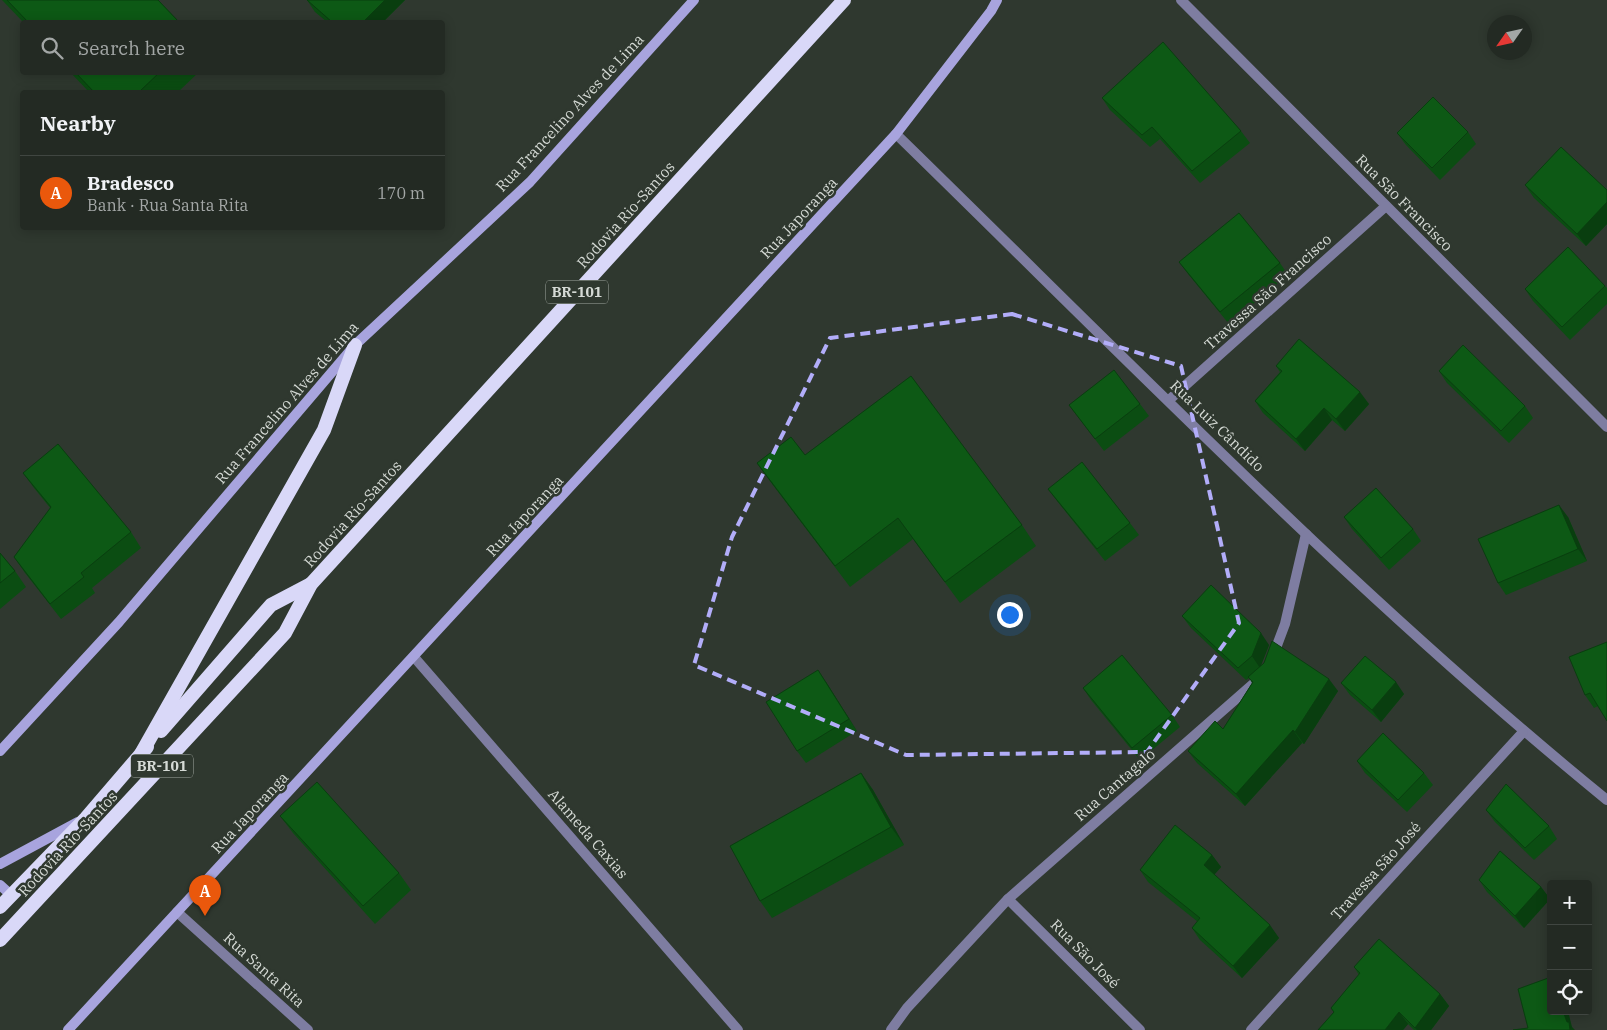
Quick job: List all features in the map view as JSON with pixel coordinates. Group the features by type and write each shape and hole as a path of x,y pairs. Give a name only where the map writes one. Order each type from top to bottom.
{"highway":[{"name":"Rodovia Rio-Santos","path":"0,940 285,633 311,584 844,0"},
{"path":"141,754 324,430 355,345"},
{"name":"Rodovia Rio-Santos","path":"0,907 86,818 271,605 311,584"}],"main road":[{"name":"Rua Francelino Alves de Lima","path":"0,751 119,622 355,345 530,182 694,0"},
{"name":"Rua Japoranga","path":"68,1030 896,134 991,11 997,0"},
{"name":"Rua Japoranga","path":"991,11 1005,0"},
{"path":"0,864 86,818"},
{"path":"0,885 11,896"}],"street":[{"name":"Rua São Francisco","path":"1181,0 1607,427"},
{"name":"Rua Luiz Cândido","path":"896,134 1338,567 1523,732 1607,800"},
{"name":"Travessa São Francisco","path":"1169,400 1386,206"},
{"name":"Rua Cantagalo","path":"891,1030 907,1008 1008,899 1268,668 1285,624 1306,534"},
{"name":"Alameda Caxias","path":"414,657 738,1030"},
{"name":"Travessa São José","path":"1251,1030 1523,732"},
{"name":"Rua São José","path":"1008,899 1140,1030"},
{"name":"Rua Santa Rita","path":"177,912 308,1030"}],"highlighted area":[{"path":"1012,314 1181,366 1239,623 1147,752 906,755 694,665 732,537 830,338"}],"building":[{"path":"7,0 158,0 177,20 26,20"},
{"path":"307,0 385,0 365,20 330,20"},
{"path":"1163,42 1241,131 1192,171 1152,127 1142,135 1102,98"},
{"path":"78,75 157,75 141,90 92,90"},
{"path":"1433,97 1468,132 1432,168 1397,133"},
{"path":"1561,147 1607,190 1607,202 1577,234 1525,185"},
{"path":"1239,213 1280,263 1220,312 1179,262"},
{"path":"1568,247 1605,286 1562,327 1525,289"},
{"path":"1299,339 1360,392 1336,419 1324,408 1296,439 1255,401 1282,371 1276,366"},
{"path":"1463,345 1525,406 1501,431 1439,371"},
{"path":"1114,370 1140,404 1095,439 1069,405"},
{"path":"911,376 1022,525 945,582 898,518 835,566 757,463 791,437 805,455"},
{"path":"58,444 131,532 81,573 84,577 50,604 14,557 51,507 23,473"},
{"path":"1082,462 1130,523 1097,549 1048,489"},
{"path":"1376,488 1413,529 1381,558 1344,517"},
{"path":"1559,505 1578,549 1498,583 1478,539"},
{"path":"0,553 15,571 0,583"},
{"path":"1211,585 1261,633 1252,656 1238,668 1182,616"},
{"path":"1272,641 1329,679 1295,732 1293,730 1236,794 1188,751 1215,721 1223,729 1253,682 1248,677 1264,663"},
{"path":"1607,642 1607,721 1590,693 1585,695 1569,657"},
{"path":"1122,655 1172,715 1132,748 1083,688"},
{"path":"1365,656 1396,682 1372,710 1341,683"},
{"path":"818,670 849,719 797,751 766,702"},
{"path":"1383,733 1424,773 1398,800 1357,761"},
{"path":"861,773 891,827 760,901 730,846"},
{"path":"317,782 399,873 363,906 280,816"},
{"path":"1506,784 1549,826 1525,848 1486,810"},
{"path":"1175,825 1212,855 1204,865 1270,925 1233,966 1192,928 1200,918 1140,870"},
{"path":"1500,851 1541,887 1515,916 1479,880"},
{"path":"1379,939 1440,994 1415,1028 1399,1012 1385,1030 1318,1030 1334,1012 1331,1008 1360,973 1354,967"},
{"path":"1547,978 1547,1015 1564,1015 1567,1022 1569,1022 1570,1030 1513,1030 1528,1028 1518,989"}],"place":[{"name":"Bradesco","path":"205,916"}]}
